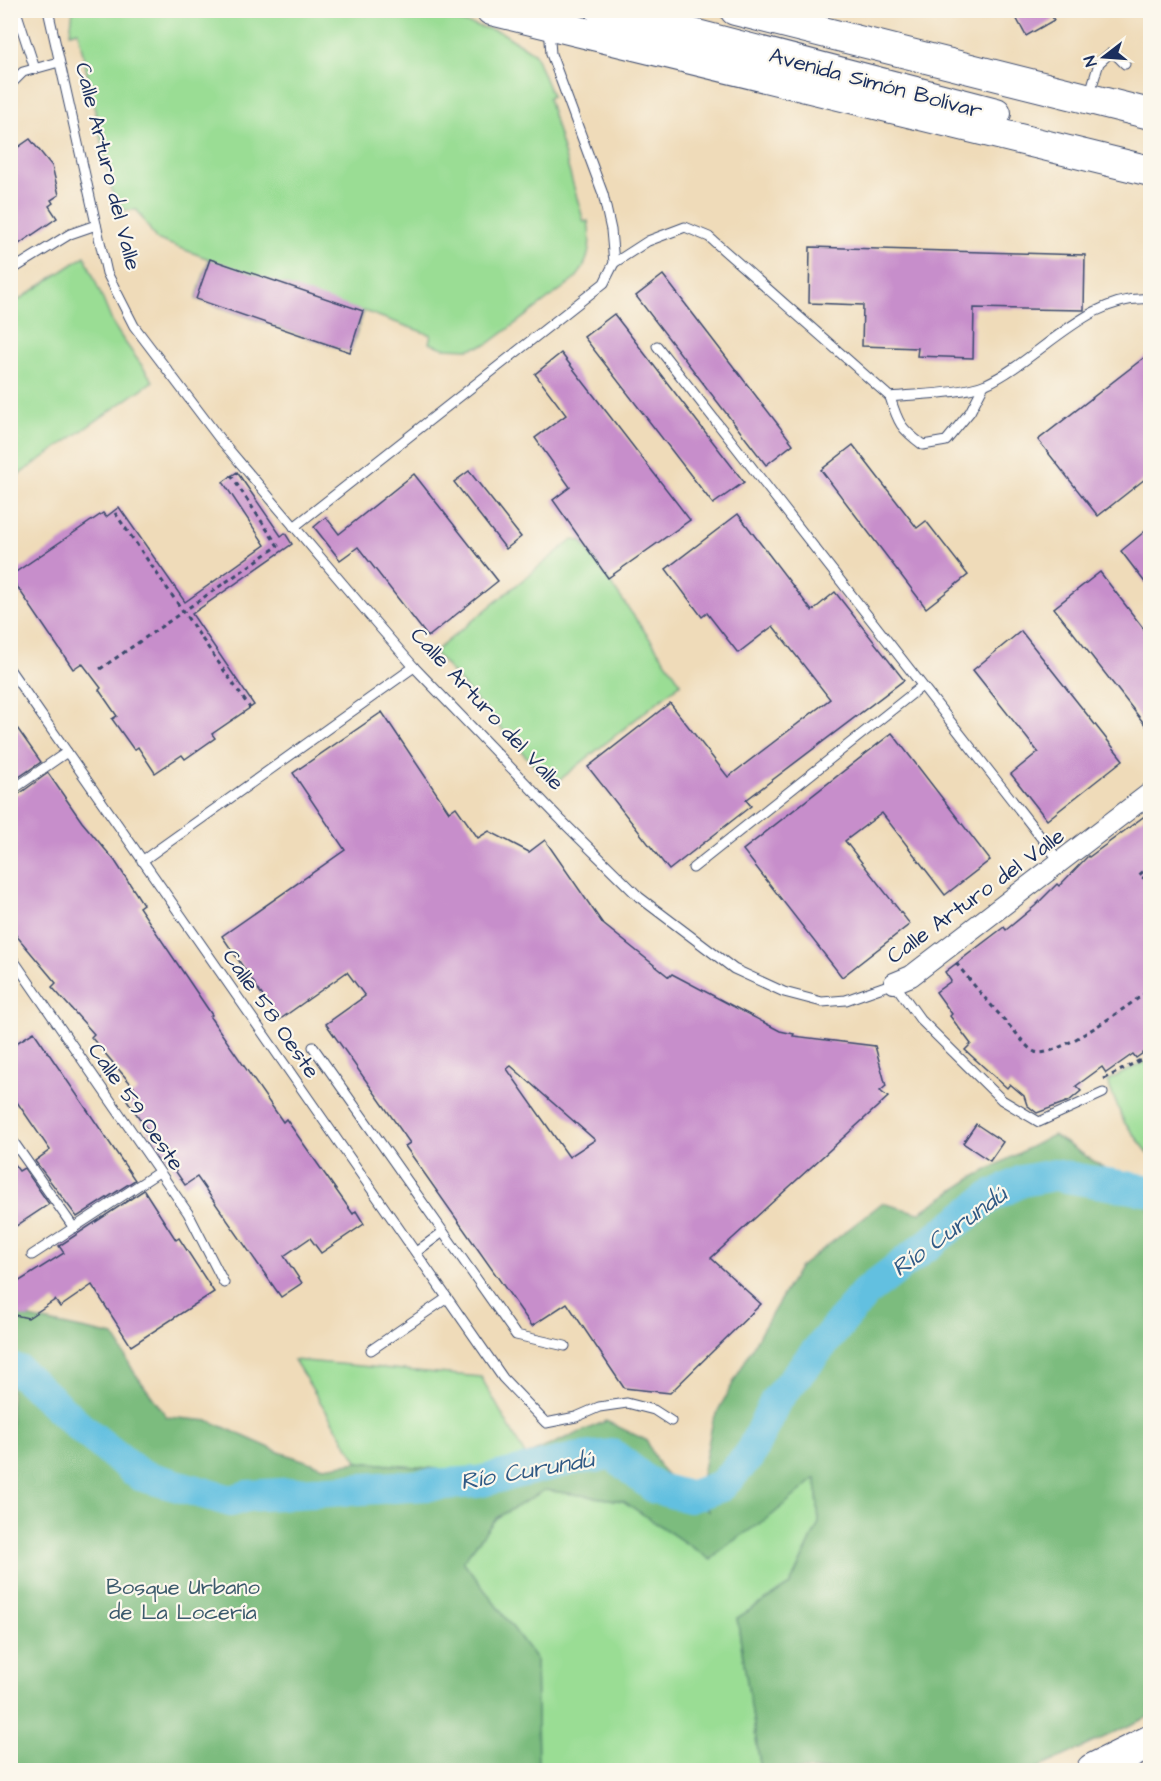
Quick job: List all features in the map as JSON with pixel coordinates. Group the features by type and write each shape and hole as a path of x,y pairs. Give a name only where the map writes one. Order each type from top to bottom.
{"highway":[{"path":"1093,1770 1150,1742"}],"main road":[{"path":"491,10 1150,171"},
{"name":"Avenida Simón Bolívar","path":"601,10 1150,154"},
{"name":"Avenida Simón Bolívar","path":"735,10 1150,114"},
{"path":"814,10 856,23 898,51"}],"street":[{"name":"Calle Arturo del Valle","path":"894,983 911,976 1150,793"}],"lane":[{"name":"Calle Arturo del Valle","path":"48,10 107,273 134,326 219,438 414,667 562,821 639,897 735,969 784,992 822,1002 846,1000 894,983"},
{"path":"10,14 16,15 35,69"},
{"path":"294,527 604,283 614,263 612,230 603,194 551,54 548,25"},
{"path":"1088,98 1099,63 1109,54 1116,55 1125,64"},
{"path":"10,85 23,72 59,62"},
{"path":"10,271 70,234 96,225"},
{"path":"614,263 648,241 685,227 709,237 890,397 895,414 904,430 923,445 946,441 970,412 984,385"},
{"path":"890,397 984,385 1010,370 1087,317 1111,304 1138,298 1150,300"},
{"path":"657,346 1060,863"},
{"path":"142,861 414,667"},
{"name":"Calle 58 Oeste","path":"10,670 503,1378 546,1423 576,1418 599,1407 627,1403 654,1410 671,1421"},
{"path":"693,868 922,686"},
{"path":"15,788 67,752"},
{"name":"Calle 59 Oeste","path":"10,955 188,1213 225,1283"},
{"path":"894,983 920,1019 1002,1100 1039,1122 1103,1093"},
{"path":"313,1047 516,1335 565,1347"},
{"path":"10,1137 74,1228"},
{"path":"32,1255 159,1172"},
{"path":"416,1252 443,1232"},
{"path":"371,1350 447,1298"}],"path":[{"path":"100,669 278,546 229,473"},
{"path":"115,513 250,708"},
{"path":"1150,866 1139,875 1150,882"},
{"path":"954,960 989,1004 1034,1052 1044,1053 1056,1050 1091,1030 1150,990"},
{"path":"1103,1093 1102,1080 1150,1055"}],"green space":[{"path":"73,10 414,10 501,32 535,54 552,96 548,98 584,222 588,221 590,245 584,266 575,279 488,344 469,349 444,348 429,343 431,335 364,311 350,352 196,299 209,259 156,239 137,210 116,210 78,31 70,33"},
{"path":"85,256 113,324 153,381 11,480 11,305"},
{"path":"572,540 581,541 681,683 552,786 434,652"},
{"path":"1150,1059 1150,1155 1124,1122 1107,1081"},
{"name":"Bosque Urbano de La Locería","path":"1053,1135 1106,1169 1150,1179 1150,1716 1034,1770 761,1770 737,1618 790,1585 819,1523 816,1478 772,1515 720,1550 711,1560 623,1501 545,1490 496,1518 463,1561 536,1659 538,1770 11,1770 11,1314 114,1336 134,1372 167,1417 210,1421 279,1452 324,1467 358,1462 485,1473 606,1421 646,1440 661,1469 708,1511 700,1485 713,1420 799,1268 882,1203 919,1213 974,1177"},
{"path":"294,1360 481,1377 525,1455 485,1473 358,1462"},
{"path":"816,1477 819,1523 790,1585 737,1618 761,1770 538,1770 536,1659 463,1561 496,1518 544,1490 623,1501 711,1560 720,1550 772,1515"}],"building":[{"path":"1012,10 1048,10 1054,20 1026,36"},
{"path":"30,139 52,166 59,195 51,200 53,203 49,206 57,218 10,250 10,153"},
{"path":"810,247 1085,255 1084,310 974,308 973,358 917,356 918,348 862,346 863,305 809,303"},
{"path":"210,259 363,311 350,352 196,299"},
{"path":"663,275 793,444 766,465 636,296"},
{"path":"614,314 744,482 713,504 584,337"},
{"path":"561,353 690,520 608,578 553,500 570,487 535,438 566,415 535,374"},
{"path":"1150,353 1150,475 1098,516 1038,440"},
{"path":"853,445 917,528 926,521 968,575 926,608 821,470"},
{"path":"469,471 521,537 506,549 454,482"},
{"path":"237,472 281,536 285,533 292,544 192,614 254,705 212,734 215,738 185,759 182,755 155,773 138,747 134,750 112,719 117,716 99,690 101,688 82,663 73,669 10,576 103,513 106,517 119,507 185,602 265,545 223,482"},
{"path":"414,474 498,581 428,637 358,547 340,560 314,527 326,517 339,534"},
{"path":"738,514 812,611 835,592 904,680 746,800 751,806 669,870 588,767 670,703 728,777 830,699 773,626 738,653 707,613 702,617 666,569"},
{"path":"1150,527 1150,589 1121,551"},
{"path":"1100,572 1150,637 1150,731 1054,608"},
{"path":"1021,631 1123,760 1047,820 1011,774 1038,752 973,670"},
{"path":"382,712 449,812 456,807 478,838 489,831 529,852 545,840 603,924 669,977 672,974 780,1031 794,1034 793,1036 875,1046 886,1086 880,1091 888,1097 711,1258 761,1304 670,1393 624,1388 567,1303 532,1326 405,1146 410,1143 326,1024 365,996 347,972 279,1020 222,936 345,850 293,773","holes":["511,1066 595,1140 569,1157 507,1069"]},
{"path":"10,718 41,762 10,783"},
{"path":"892,733 990,860 945,895 882,813 845,841 910,924 842,977 743,850"},
{"path":"48,773 82,822 115,861 143,904 139,907 212,1015 210,1017 283,1122 286,1119 353,1214 356,1211 364,1224 321,1253 310,1238 284,1256 302,1283 281,1297 197,1177 185,1185 127,1100 137,1091 91,1037 94,1034 52,987 56,983 10,928 10,793 19,794"},
{"path":"1150,812 1150,1048 1136,1058 1133,1054 1106,1073 1102,1067 1076,1086 1081,1091 1069,1101 1037,1113 1027,1105 1024,1096 1010,1084 1007,1088 965,1050 971,1044 936,992 951,981 945,972 1004,927 1006,930 1057,884 1059,886 1088,856"},
{"path":"34,1032 135,1180 77,1217 35,1161 50,1150 17,1102 10,1107 10,1047"},
{"path":"976,1124 1003,1142 990,1161 963,1143"},
{"path":"10,1159 19,1171 24,1168 49,1204 10,1230"},
{"path":"144,1190 176,1240 179,1238 214,1292 131,1346 92,1285 60,1307 55,1300 28,1318 10,1314 10,1287 64,1253 59,1246"}],"waterway":[{"name":"Río Curundú","path":"10,1368 19,1371 86,1432 140,1475 231,1501 247,1496 478,1482 574,1459 613,1455 655,1488 689,1497 721,1486 749,1456 776,1400 865,1293 990,1197 1022,1181 1054,1175 1150,1191"}]}
